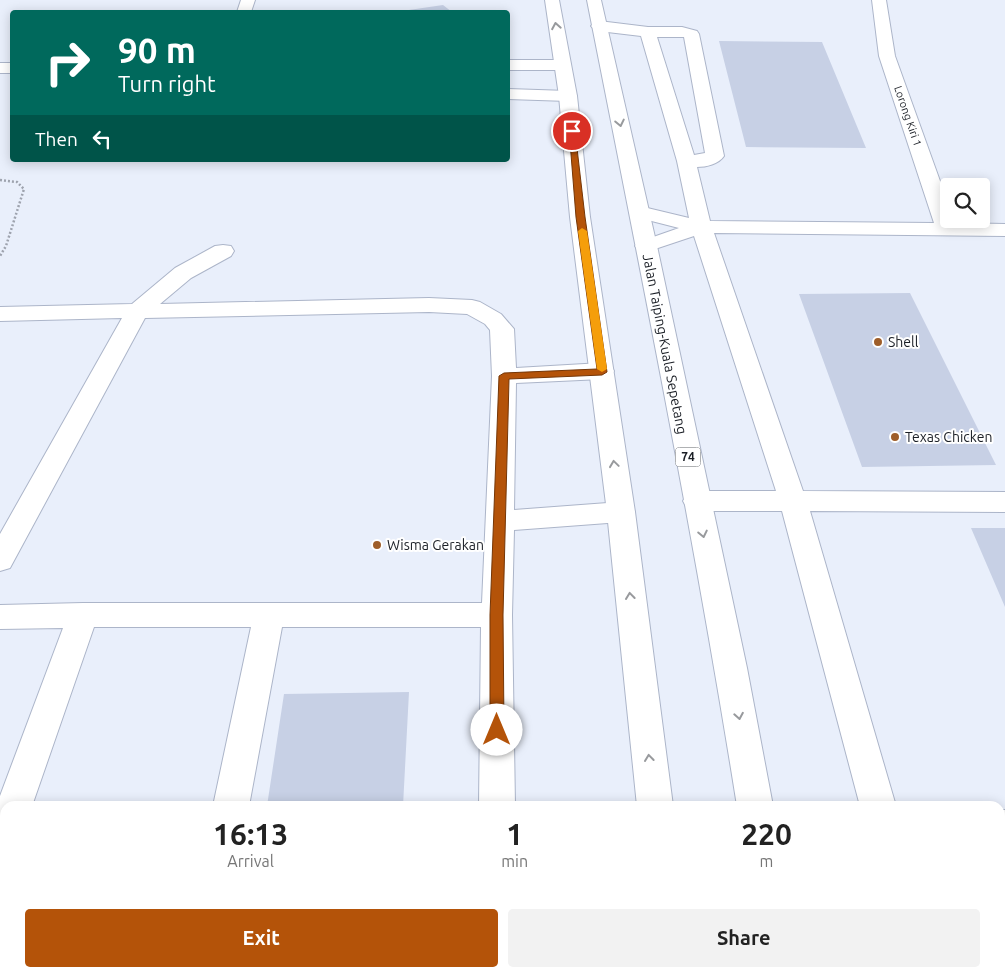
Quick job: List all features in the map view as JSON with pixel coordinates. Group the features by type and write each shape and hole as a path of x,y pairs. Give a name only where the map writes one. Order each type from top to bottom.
{"street":[{"path":"552,0 568,96 580,217 621,512 654,801"},
{"name":"Jalan Taiping-Kuala Sepetang","path":"594,0 646,246 731,668 754,801"},
{"name":"Lorong Kiri 1","path":"879,0 887,56 947,230"},
{"path":"600,26 648,32 682,32 691,34 715,156 703,161 686,161"},
{"path":"648,32 686,161 701,227 793,502 877,801"},
{"path":"510,66 563,65"},
{"path":"510,94 568,96"},
{"path":"639,212 701,227 1005,230"},
{"path":"646,246 701,227"},
{"path":"0,560 137,312 183,272 223,251"},
{"path":"0,314 429,305 472,307 493,319 502,329 504,376 497,615 497,801"},
{"path":"504,376 602,372"},
{"path":"697,501 1005,502"},
{"path":"500,521 621,512"},
{"path":"232,801 269,615"},
{"path":"0,616 497,615"},
{"path":"16,801 83,616"}],"path":[{"path":"0,180 12,181 22,185 24,189 6,246 0,256"}],"building":[{"path":"443,5 449,10 409,10"},
{"path":"719,41 822,42 866,148 746,147"},
{"path":"910,293 996,465 862,467 799,294"},
{"path":"971,528 1005,528 1005,607"},
{"path":"409,692 403,801 268,801 284,694"}],"slow traffic":[{"path":"582,231 602,369"}],"place":[{"name":"Shell","path":"878,342"},
{"name":"Texas Chicken","path":"895,437"},
{"name":"Wisma Gerakan","path":"377,545"}],"route":[{"path":"497,730 497,615 504,376 602,372 580,217 572,131"}]}
